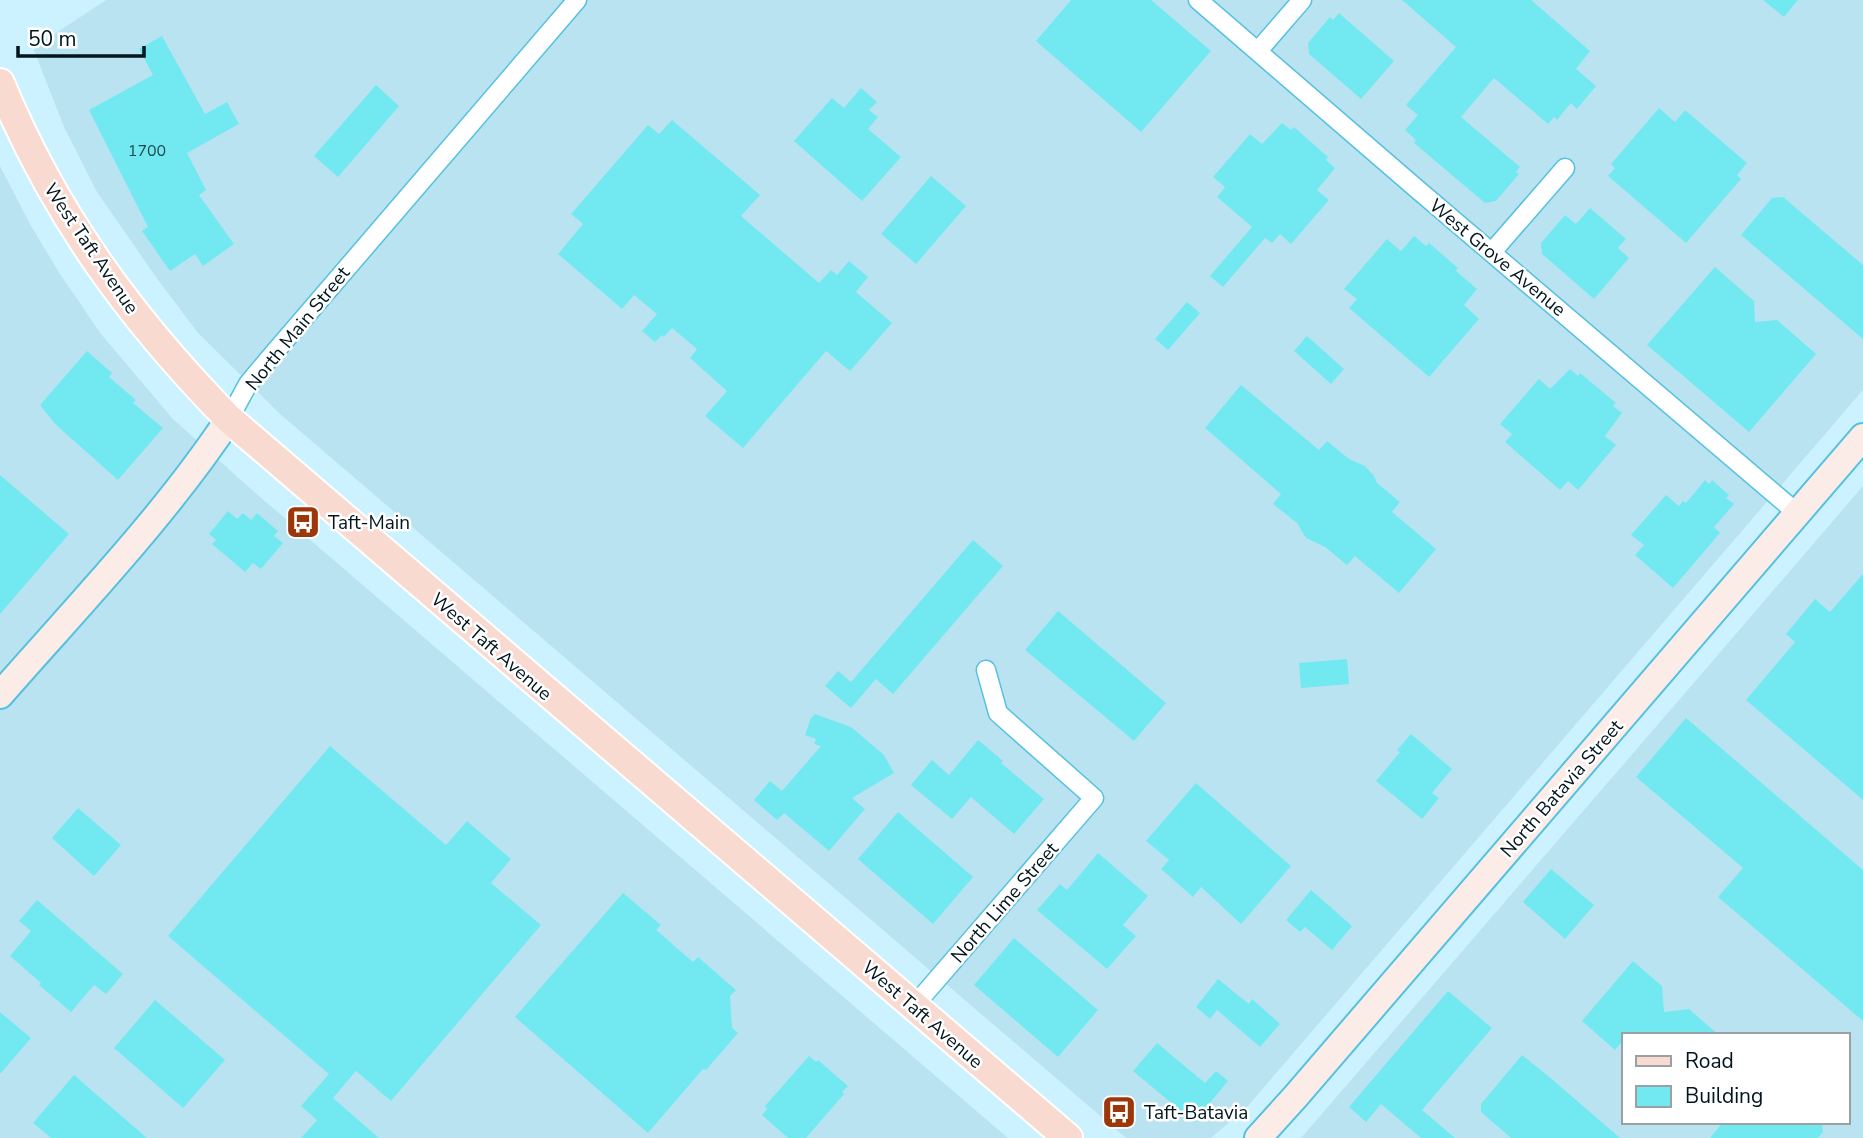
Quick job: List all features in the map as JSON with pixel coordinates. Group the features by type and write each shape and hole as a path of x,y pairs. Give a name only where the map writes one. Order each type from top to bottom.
{"main road":[{"name":"West Taft Avenue","path":"0,83 37,163 81,238 160,345 229,419 914,1006 1046,1128 1068,1138"},
{"name":"North Main Street","path":"0,695 202,460 229,419"},
{"name":"North Batavia Street","path":"1258,1138 1863,437"}],"street":[{"name":"North Main Street","path":"229,419 250,382 577,0"},
{"name":"West Grove Avenue","path":"1198,0 1797,513"},
{"path":"1258,51 1302,0"},
{"path":"1492,252 1565,167"},
{"name":"North Lime Street","path":"914,1006 1094,798 998,713 986,670"}],"shaded area":[{"path":"106,0 1863,0 1863,390 1247,1107 1211,1138 1126,1138 280,414 198,333 97,192 64,127 33,48"},
{"path":"0,166 31,226 101,334 173,419 252,490 1008,1138 0,1138"},
{"path":"1863,486 1863,1138 1301,1138"}],"building":[{"path":"1071,0 1151,0 1211,51 1141,132 1036,41"},
{"path":"1402,0 1531,0 1590,51 1576,69 1596,86 1577,109 1571,103 1557,120 1554,117 1548,124 1494,78 1461,117 1520,167 1516,172 1519,174 1496,201 1485,203 1414,143 1416,140 1405,130 1418,115 1406,105 1456,47"},
{"path":"1763,0 1798,0 1784,17"},
{"path":"1339,13 1394,61 1361,99 1309,54 1308,43 1330,17 1333,20"},
{"path":"162,36 205,114 227,102 239,124 187,153 206,190 199,195 234,244 203,266 195,254 170,271 142,231 148,227 89,110 153,75 139,49"},
{"path":"376,85 399,106 338,177 314,156"},
{"path":"861,88 877,102 869,110 878,117 868,129 901,157 862,201 794,141 832,98 844,108"},
{"path":"1659,108 1675,122 1685,110 1747,163 1737,175 1741,179 1686,243 1608,176 1615,168 1611,164"},
{"path":"672,120 760,195 741,216 819,283 831,270 837,275 849,261 868,277 856,292 892,323 850,371 826,351 743,448 705,416 727,391 690,358 697,349 672,328 655,342 642,331 657,314 634,295 622,309 558,254 583,224 571,214 648,125 659,134"},
{"path":"1282,123 1291,130 1294,127 1328,157 1326,160 1335,168 1317,190 1329,200 1291,244 1280,234 1272,243 1265,238 1223,287 1210,276 1252,227 1217,197 1225,187 1213,177 1250,134 1262,144"},
{"path":"931,176 966,206 916,264 881,234"},
{"path":"1783,197 1863,265 1863,339 1741,235 1772,198"},
{"path":"1590,208 1626,239 1618,248 1629,258 1594,299 1542,254 1541,243 1565,215 1576,224"},
{"path":"1414,236 1426,246 1429,243 1477,289 1464,305 1479,319 1429,377 1349,308 1357,299 1344,289 1387,239 1401,251"},
{"path":"1715,267 1754,301 1755,322 1777,320 1816,354 1749,432 1647,345"},
{"path":"1187,302 1200,313 1168,350 1155,339"},
{"path":"1307,336 1344,369 1331,384 1294,351"},
{"path":"87,351 112,373 109,377 136,400 133,403 163,428 118,480 55,424 40,405"},
{"path":"1570,369 1578,376 1580,373 1616,403 1613,406 1622,413 1605,436 1616,445 1578,490 1568,481 1560,490 1505,442 1512,434 1500,424 1539,379 1550,389"},
{"path":"1241,385 1319,450 1327,441 1349,459 1365,466 1377,483 1400,502 1392,512 1436,549 1399,593 1355,556 1347,565 1325,547 1306,538 1297,523 1273,504 1281,494 1205,428"},
{"path":"0,475 69,534 0,614"},
{"path":"1705,480 1709,484 1712,480 1729,495 1726,498 1734,504 1714,527 1720,533 1673,588 1635,555 1644,545 1631,535 1666,495 1679,506 1683,501 1686,503"},
{"path":"228,511 237,519 243,513 251,520 257,513 278,531 274,536 283,543 261,569 253,563 245,572 212,544 216,540 209,534"},
{"path":"973,540 1003,566 893,694 876,679 851,708 825,686 838,671 851,682"},
{"path":"1863,574 1863,800 1746,700 1795,642 1786,634 1815,599 1830,612"},
{"path":"1058,611 1166,703 1134,741 1025,650"},
{"path":"1347,659 1349,684 1301,688 1299,663"},
{"path":"815,714 851,727 884,755 894,773 852,798 865,809 829,851 784,813 777,820 754,800 770,781 782,791 821,746 814,744 816,739 805,735"},
{"path":"1686,718 1863,870 1863,1021 1718,897 1743,868 1636,777"},
{"path":"1411,734 1452,769 1432,793 1439,798 1422,819 1376,781"},
{"path":"978,740 1044,799 1014,834 971,797 952,819 911,785 932,760 949,775"},
{"path":"330,746 446,845 467,821 511,859 491,883 541,925 391,1101 356,1071 333,1098 379,1138 301,1138 317,1120 301,1106 329,1074 168,936"},
{"path":"1196,783 1291,866 1241,924 1201,887 1193,897 1161,869 1169,860 1146,841"},
{"path":"78,808 121,845 94,876 52,838"},
{"path":"898,812 973,877 933,924 858,859"},
{"path":"1098,853 1148,896 1123,925 1136,936 1107,969 1037,910 1060,884 1067,890"},
{"path":"1551,869 1594,905 1565,939 1523,902"},
{"path":"1311,890 1352,926 1332,950 1305,927 1300,932 1286,920"},
{"path":"623,893 661,925 656,930 693,962 698,957 736,990 730,996 732,1028 738,1033 648,1133 515,1017"},
{"path":"37,900 123,974 106,994 94,985 71,1012 10,956 31,931 19,921"},
{"path":"1014,938 1098,1010 1058,1057 974,985"},
{"path":"1633,961 1662,986 1664,1012 1689,1009 1717,1033 1622,1033 1622,1042 1615,1050 1582,1021"},
{"path":"1218,979 1249,1004 1252,999 1280,1024 1260,1047 1217,1010 1210,1019 1196,1007"},
{"path":"1448,991 1492,1028 1422,1110 1455,1138 1421,1138 1381,1104 1366,1122 1349,1107"},
{"path":"155,1000 225,1060 183,1108 114,1048"},
{"path":"0,1012 31,1038 0,1074"},
{"path":"1157,1043 1205,1083 1216,1071 1228,1081 1194,1122 1133,1071"},
{"path":"1522,1055 1620,1138 1511,1138 1481,1112 1481,1104"},
{"path":"809,1056 816,1062 818,1060 848,1086 806,1138 788,1138 762,1115 767,1109 765,1106"},
{"path":"74,1075 147,1138 51,1138 33,1123"},
{"path":"1721,1124 1822,1124 1823,1132 1818,1138 1710,1138"}],"place":[{"name":"Taft-Main","path":"303,522"},
{"name":"Taft-Batavia","path":"1119,1112"}]}
